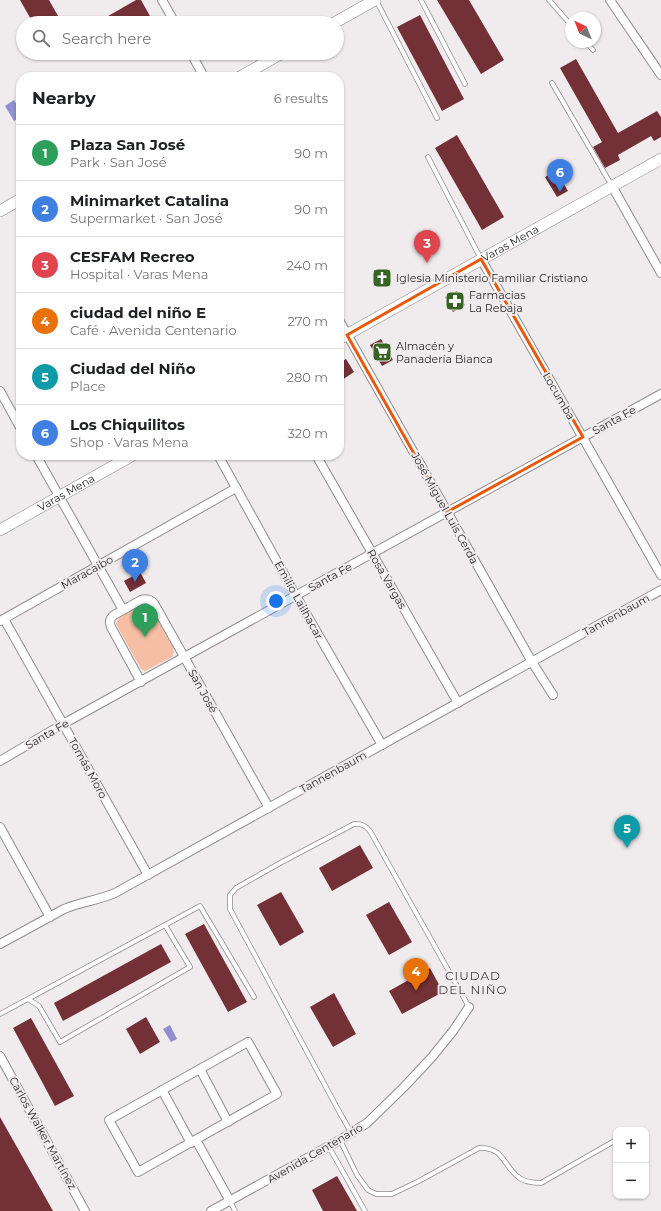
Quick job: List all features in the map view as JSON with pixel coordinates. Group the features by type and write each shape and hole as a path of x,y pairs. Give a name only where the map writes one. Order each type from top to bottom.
{"street":[{"path":"162,0 170,16"},
{"path":"344,17 375,0"},
{"path":"610,0 661,74"},
{"path":"195,60 201,72"},
{"path":"249,72 270,60"},
{"name":"Varas Mena","path":"344,336 661,159"},
{"path":"612,186 661,273"},
{"path":"0,211 16,202"},
{"name":"Locumba","path":"481,260 661,575"},
{"name":"José Miguel Luis Cerda","path":"344,339 447,512 532,662 553,695"},
{"path":"0,391 16,420"},
{"name":"Santa Fe","path":"0,760 661,394"},
{"path":"39,460 123,610"},
{"name":"Varas Mena","path":"0,530 124,460"},
{"name":"Emilio Lailhacar","path":"221,460 296,596 382,745"},
{"name":"Rosa Vargas","path":"319,460 458,703"},
{"name":"Maracaibo","path":"2,620 236,488"},
{"name":"Tannenbaum","path":"0,944 73,905 109,896 661,590"},
{"name":"San José","path":"141,682 110,625 110,619 112,616 123,610 147,600 153,602 269,808"},
{"name":"Tomás Moro","path":"2,620 63,724 148,875"},
{"path":"0,827 50,917"},
{"name":"Avenida Centenario","path":"211,1211 340,1140 367,1123 432,1057 453,1031 469,1007"},
{"path":"248,1042 277,1094 138,1172 109,1120 200,1069 248,1042"},
{"name":"Carlos Walker Martínez","path":"0,1056 85,1211"},
{"path":"200,1069 228,1122"},
{"path":"162,1090 230,1201"}],"lane":[{"path":"375,0 437,118"},
{"path":"421,0 465,84"},
{"path":"549,0 565,18"},
{"path":"552,83 612,186"},
{"path":"428,157 481,260"},
{"path":"351,1132 230,909 230,895 236,888 354,824 366,826 469,1007"},
{"path":"0,1014 200,906 254,997"},
{"path":"28,999 39,1006 60,1042 190,967 165,925"},
{"path":"340,1140 357,1175 368,1190 376,1194 392,1194 479,1148 493,1149 499,1154 517,1177 530,1183 541,1183 613,1142"},
{"path":"329,1146 365,1211"},
{"path":"230,1201 235,1211"}],"highlighted area":[{"path":"481,259 583,437 447,512 347,335"}],"shaded area":[{"path":"140,606 146,606 152,610 173,647 174,652 172,657 145,671 141,669 116,624 119,618"}],"water":[{"path":"14,100 16,103 16,120 14,121 5,106"},
{"path":"170,1025 177,1039 171,1042 163,1029"}],"building":[{"path":"20,0 49,0 58,16 29,16"},
{"path":"136,0 141,0 150,16 108,16"},
{"path":"437,0 469,0 504,60 481,74"},
{"path":"420,15 464,99 442,111 397,27"},
{"path":"576,59 618,133 657,111 661,117 661,137 654,141 651,136 618,155 620,160 605,168 593,147 602,142 560,68"},
{"path":"457,135 504,217 482,230 435,148"},
{"path":"556,171 568,191 557,197 545,177"},
{"name":"Farmacias La Rebaja","path":"457,291 465,305 453,312 445,297"},
{"name":"Almacén y Panadería Bianca","path":"381,339 393,360 382,366 370,345"},
{"path":"346,359 354,372 344,379 344,360"},
{"path":"140,572 146,583 130,592 124,581"},
{"path":"360,845 373,868 332,891 319,868"},
{"path":"281,892 304,932 280,946 257,905"},
{"path":"389,902 412,942 389,955 366,915"},
{"path":"204,924 247,1002 228,1012 185,934"},
{"path":"161,944 171,962 63,1021 54,1003"},
{"path":"430,968 443,992 402,1014 389,991"},
{"path":"334,993 356,1034 333,1047 310,1007"},
{"path":"146,1017 160,1042 140,1054 126,1029"},
{"path":"31,1018 74,1096 55,1106 13,1028"},
{"path":"0,1117 53,1211 0,1211"},
{"path":"337,1176 357,1211 323,1211 312,1190"}],"place":[{"name":"Los Chiquilitos","path":"560,192"},
{"name":"CESFAM Recreo","path":"427,263"},
{"name":"Iglesia Ministerio Familiar Cristiano","path":"382,278"},
{"name":"Farmacias La Rebaja","path":"455,301"},
{"name":"Almacén y Panadería Bianca","path":"382,352"},
{"name":"Minimarket Catalina","path":"135,582"},
{"name":"Plaza San José","path":"145,637"},
{"name":"Ciudad del Niño","path":"627,848"},
{"name":"ciudad del niño E","path":"416,991"}],"district":[{"name":"CIUDAD DEL NIÑO","path":"473,983"}]}
